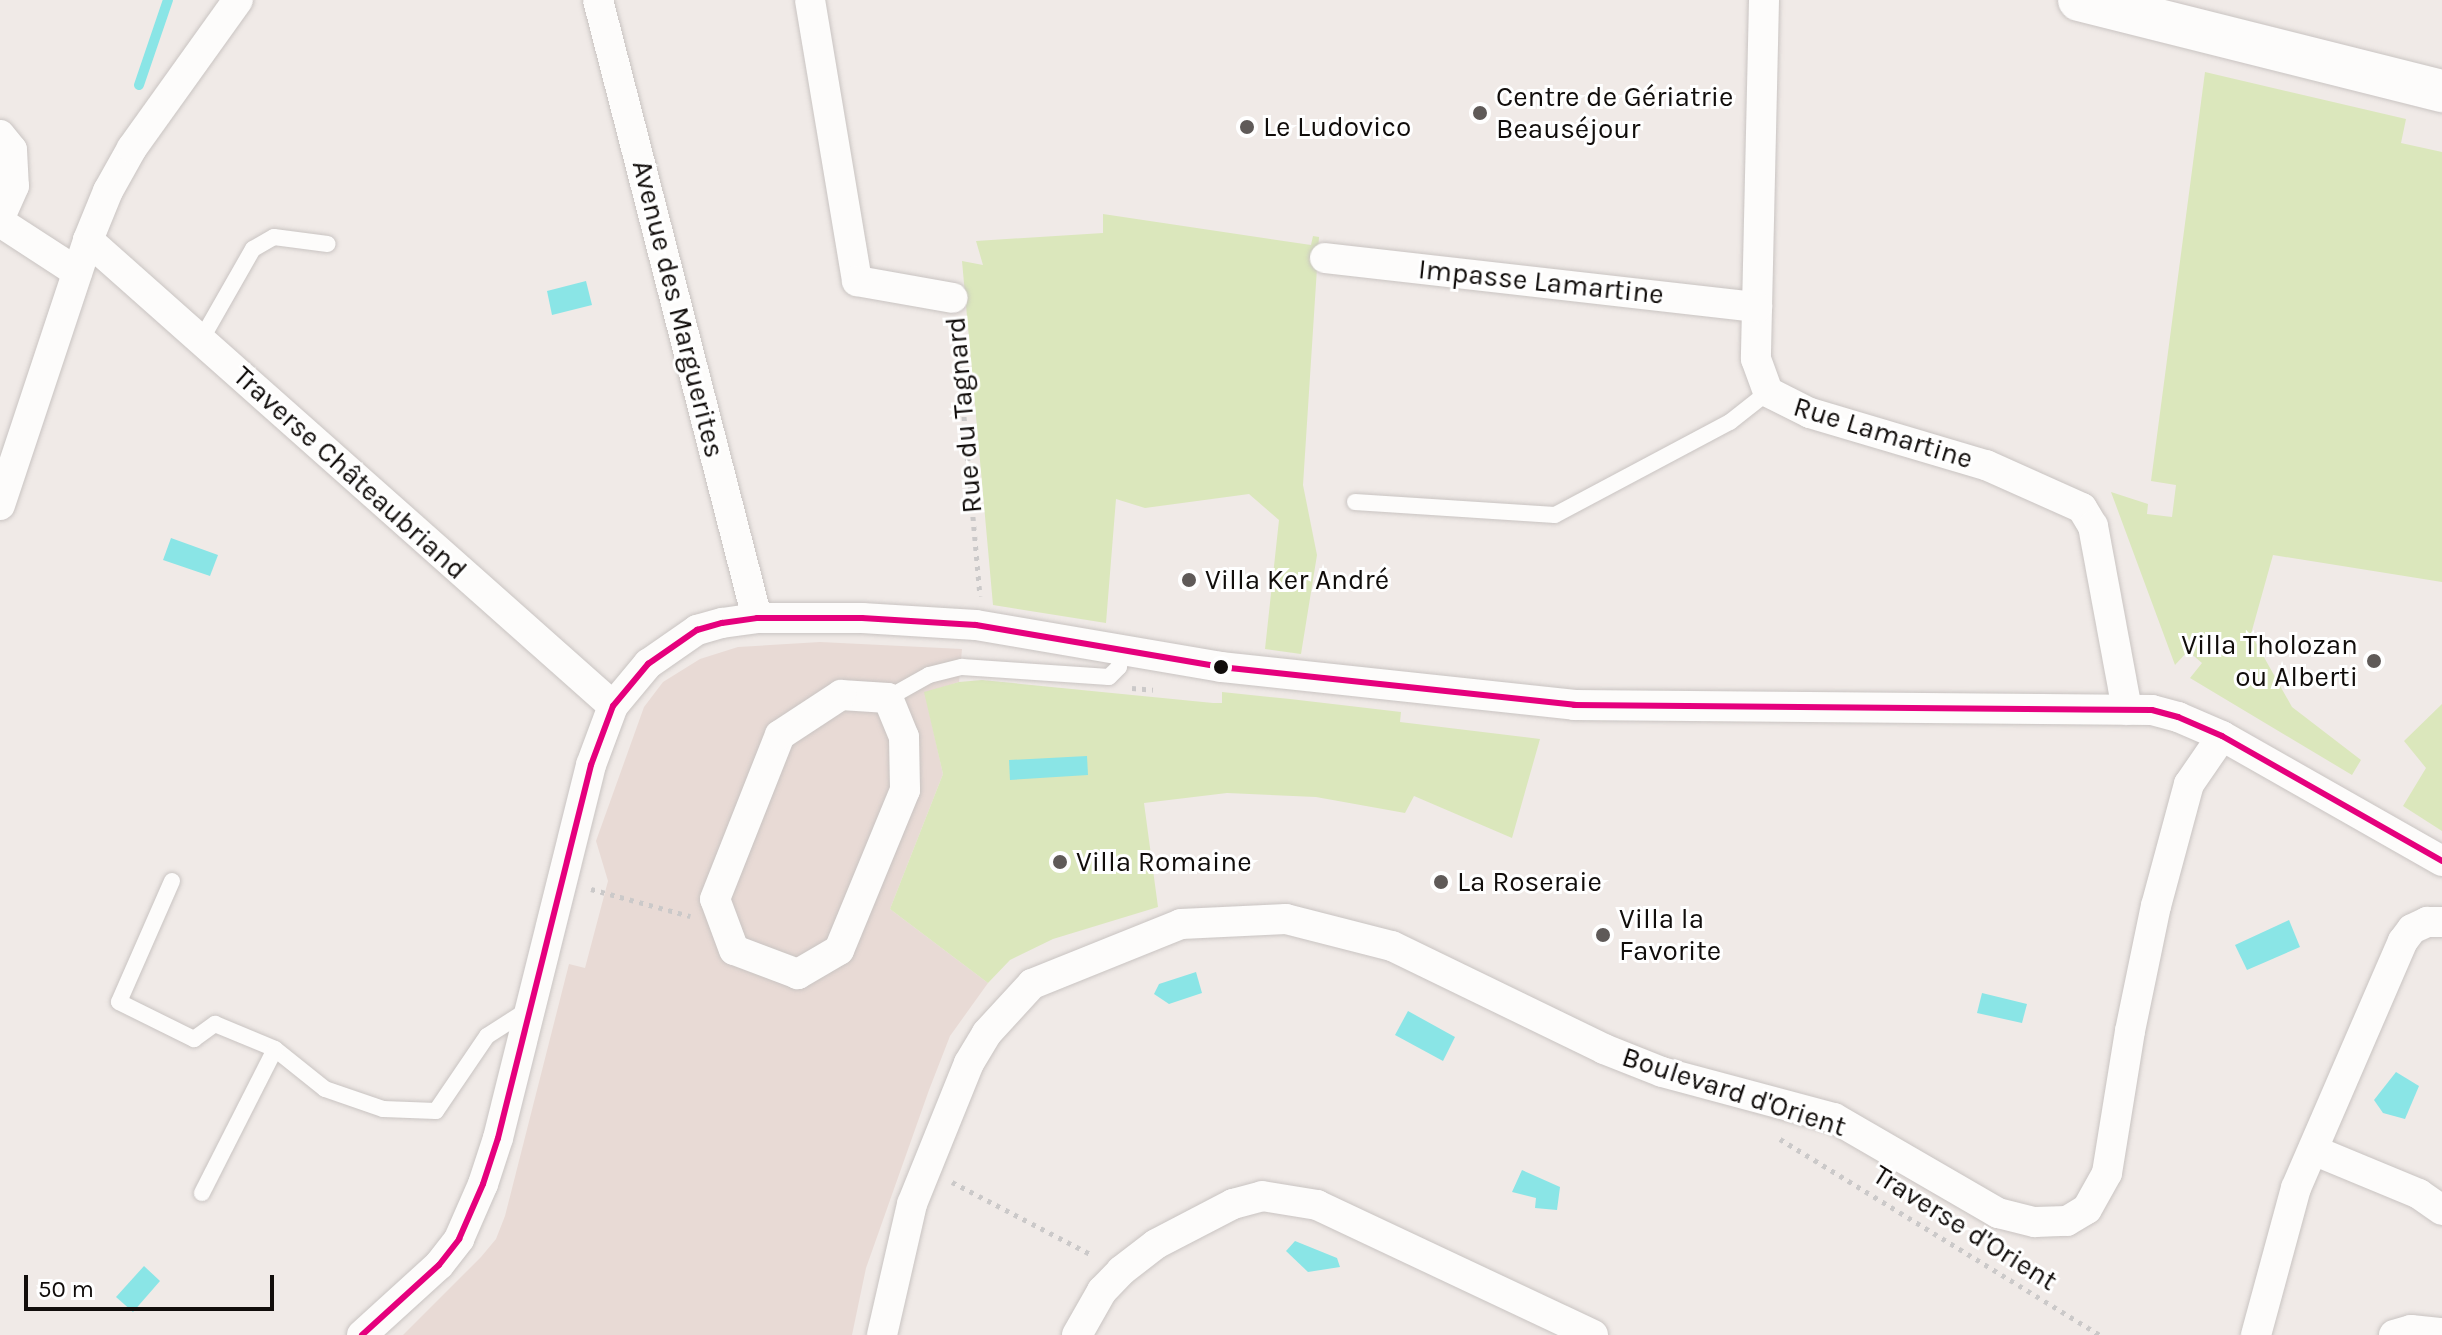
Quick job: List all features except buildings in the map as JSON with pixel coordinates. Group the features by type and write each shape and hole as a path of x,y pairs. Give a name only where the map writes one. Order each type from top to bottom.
{"main road":[{"path":"2079,0 2442,91"}],"street":[{"path":"0,505 88,240 108,191 132,148 238,0"},
{"name":"Avenue des Marguerites","path":"598,0 757,618"},
{"name":"Rue du Tagnard","path":"810,0 857,281 953,298"},
{"name":"Rue Lamartine","path":"1764,0 1756,359 1768,392 1810,413 1986,465 2082,508 2093,526 2127,710"},
{"path":"0,135 12,150 14,186 0,220 77,272"},
{"name":"Traverse Châteaubriand","path":"88,240 613,706"},
{"name":"Impasse Lamartine","path":"1325,258 1757,307"},
{"path":"362,1335 412,1293 459,1239 498,1138 591,765 613,706 630,681 672,645 697,630 757,618 862,618 976,625 1221,667 1574,705 2127,710 2178,717 2222,736 2331,795 2442,861"},
{"path":"841,695 888,698 904,737 905,790 839,950 798,974 734,950 715,899 780,735 841,695"},
{"name":"Boulevard d'Orient","path":"882,1335 912,1204 925,1167 969,1063 1008,1006 1032,984 1181,924 1234,919 1286,919 1392,946 1604,1049 1662,1072 1834,1118 1998,1213 2035,1222 2067,1221 2087,1209 2107,1173 2130,1031 2153,921 2189,784 2222,736"},
{"path":"2256,1335 2296,1188 2403,941 2412,929 2427,922 2442,922"},
{"path":"2313,1150 2419,1194 2442,1210"},
{"path":"1077,1335 1102,1291 1121,1271 1156,1244 1233,1204 1262,1196 1317,1205 1593,1335"},
{"path":"2394,1335 2411,1330 2442,1333"}],"lane":[{"path":"201,340 253,249 274,237 328,244"},
{"path":"1355,502 1555,515 1730,422 1768,392"},
{"path":"888,698 929,675 962,667 1109,677 1119,667 1121,650"},
{"path":"172,881 119,1002 194,1039 215,1024 275,1049 325,1089 383,1109 436,1111 487,1036 530,1008"},
{"path":"202,1193 275,1049"}],"path":[{"name":"Rue du Tagnard","path":"953,298 981,606 976,625"},
{"path":"606,893 692,917"},
{"name":"Traverse d'Orient","path":"1742,1095 1746,1118 2100,1335"},
{"path":"925,1167 1121,1271"}],"shaded area":[{"path":"820,642 962,649 959,682 925,693 943,774 890,909 988,983 950,1036 929,1090 866,1268 852,1335 403,1335 481,1257 496,1239 505,1216 569,964 585,968 608,881 596,841 644,707 663,682 700,659 738,647"}],"green space":[{"path":"2205,72 2406,119 2401,143 2442,152 2442,582 2273,555 2251,634 2292,707 2361,760 2352,775 2190,678 2202,663 2188,651 2175,665 2111,492 2148,504 2147,514 2172,517 2176,485 2151,481"},
{"path":"1103,214 1311,245 1313,236 1319,237 1303,485 1317,555 1301,654 1265,649 1279,520 1249,494 1145,508 1116,499 1106,623 993,605 962,261 983,265 976,241 1103,233"},
{"path":"982,680 1213,703 1222,703 1222,692 1290,699 1401,712 1400,722 1540,739 1512,838 1414,796 1405,813 1316,797 1227,793 1144,803 1158,907 1053,939 1010,960 988,983 890,909 943,774 924,692 959,682"},
{"path":"2442,704 2442,831 2403,806 2426,768 2404,741"}],"water":[{"path":"586,281 592,305 552,315 547,291"},
{"path":"171,538 218,555 210,576 163,560"},
{"path":"1087,756 1088,775 1010,780 1009,760"},
{"path":"2289,920 2300,947 2247,970 2235,945"},
{"path":"1196,972 1202,993 1169,1004 1154,994 1159,984"},
{"path":"1982,993 2027,1004 2022,1023 1977,1013"},
{"path":"1408,1011 1455,1037 1443,1061 1395,1035"},
{"path":"2396,1072 2419,1086 2405,1119 2383,1113 2374,1100"},
{"path":"1522,1170 1560,1187 1557,1210 1535,1208 1536,1198 1512,1192"},
{"path":"1295,1241 1337,1258 1340,1267 1308,1272 1286,1251"},
{"path":"144,1266 160,1281 133,1312 116,1297"}],"waterway":[{"path":"139,85 168,0"}],"transit line":[{"path":"362,1335 439,1265 459,1239 483,1184 498,1138 591,765 613,706 648,664 697,630 722,623 757,618 862,618 976,625 1221,667 1574,705 2152,710 2178,717 2222,736 2442,861"}],"place":[{"name":"Centre de Gériatrie Beauséjour","path":"1480,113"},
{"name":"Le Ludovico","path":"1247,127"},
{"name":"Villa Ker André","path":"1189,580"},
{"name":"Villa Tholozan ou Alberti","path":"2374,661"},
{"name":"Villa Romaine","path":"1060,862"},
{"name":"La Roseraie","path":"1441,882"},
{"name":"Villa la Favorite","path":"1603,935"}]}
